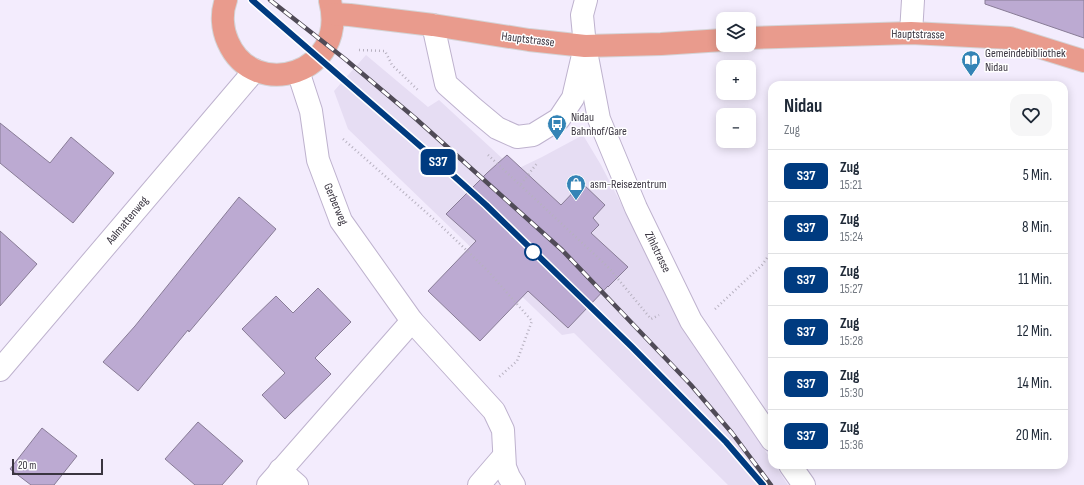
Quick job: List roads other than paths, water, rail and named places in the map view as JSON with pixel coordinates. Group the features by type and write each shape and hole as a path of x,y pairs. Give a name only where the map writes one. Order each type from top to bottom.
{"main road":[{"path":"223,1 222,19 224,34 231,49 241,61 255,70 269,74 283,75 309,66 319,57 328,45 332,30 332,7"},
{"name":"Hauptstrasse","path":"332,7 350,15 433,25 529,40 585,46 661,44 716,40"},
{"name":"Hauptstrasse","path":"756,38 910,33 1010,38 1084,61"}],"street":[{"path":"433,25 446,84 472,108 498,128 517,137 533,135 559,119 573,98 585,46 582,15 586,0"},
{"path":"910,33 913,0"},
{"name":"Zihlstrasse","path":"585,46 599,119 636,208 687,312 768,432"},
{"name":"Aalmattenweg","path":"0,370 255,70"},
{"name":"Gerberweg","path":"298,71 311,111 318,160 341,221 412,321 494,411 503,430 504,456"},
{"path":"297,485 274,478 412,321"},
{"path":"479,485 504,456"},
{"path":"504,456 505,468 514,485"},
{"path":"793,469 804,485"}],"railway":[{"path":"252,0 486,205 632,347 726,442 763,485"},
{"path":"270,0 345,59 415,118 562,250 691,385 732,433 771,485"}],"train":[{"name":"S37","path":"252,0 319,57 486,205 632,347 726,442 763,485"}],"place":[{"name":"Gemeindebibliothek Nidau","path":"971,77"},
{"name":"Nidau Bahnhof/Gare","path":"557,141"},
{"name":"asm-Reisezentrum","path":"576,201"}]}
